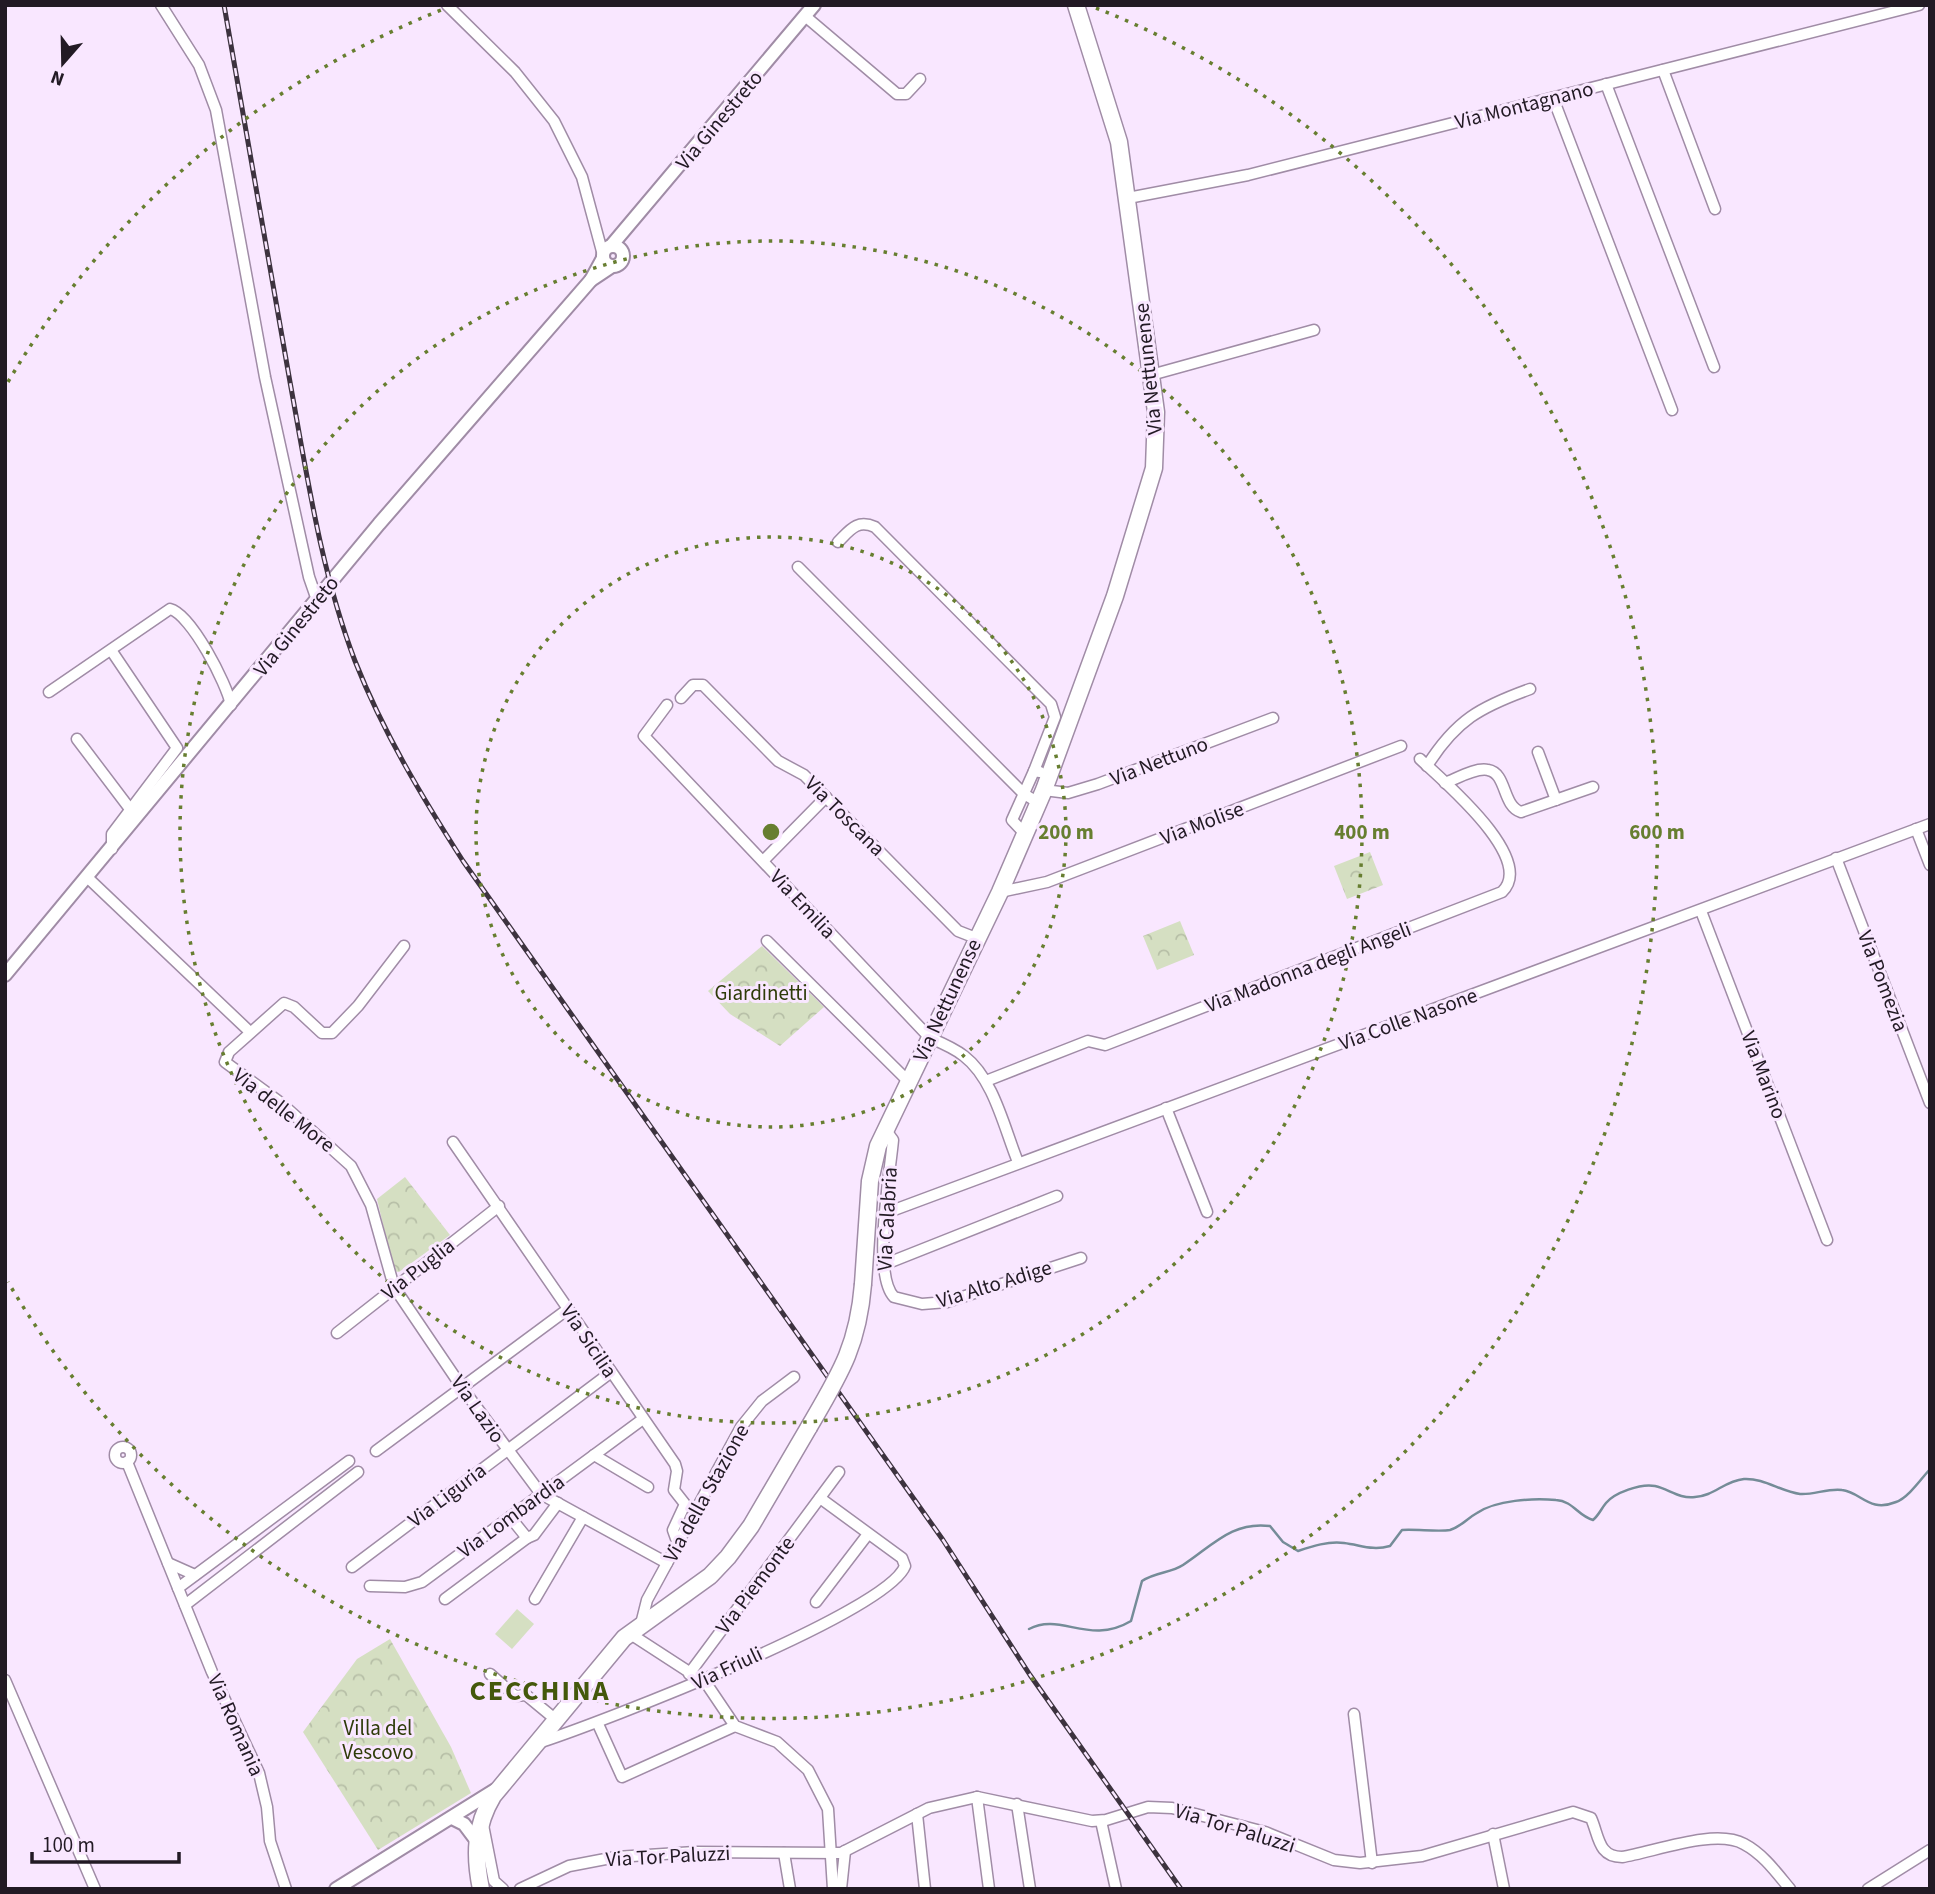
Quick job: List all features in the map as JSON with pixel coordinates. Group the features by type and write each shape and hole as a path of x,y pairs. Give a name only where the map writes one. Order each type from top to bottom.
{"main road":[{"name":"Via Nettunense","path":"493,1886 476,1840 481,1819 498,1788 635,1629 709,1576 729,1557 751,1526 850,1354 859,1324 870,1181 885,1129 1000,892 1042,797 1115,596 1149,489 1157,439 1128,198 1119,142 1076,5"}],"street":[{"path":"161,5 196,58 214,103 265,377 309,577 317,600"},
{"path":"447,5 515,72 554,121 582,177 597,229 610,256"},
{"name":"Via Ginestreto","path":"5,975 112,850 471,415 591,280 624,234 814,5"},
{"name":"Via Montagnano","path":"1128,198 1237,177 1898,8 1919,5"},
{"path":"805,16 897,94 906,94 920,79"},
{"path":"1663,70 1715,209"},
{"path":"1606,84 1714,366"},
{"path":"1553,98 1672,410"},
{"path":"1151,376 1314,330"},
{"path":"838,542 856,524 865,522 875,527 1051,704 1055,717 1012,820 1026,834"},
{"path":"798,567 1024,794 1042,797"},
{"path":"49,692 164,611 173,609 182,616 214,665 228,691 231,705"},
{"path":"112,850 111,836 177,748 113,653"},
{"name":"Via Toscana","path":"681,698 693,685 703,685 778,761 801,772 958,931 976,939"},
{"name":"Via Madonna degli Angeli","path":"986,1082 1088,1041 1105,1045 1498,894 1511,880 1509,865 1482,819 1424,763 1468,716 1493,702 1530,689"},
{"name":"Via Emilia","path":"667,705 645,736 930,1038"},
{"name":"Via Nettuno","path":"1042,797 1098,784 1273,718"},
{"path":"77,739 130,809"},
{"name":"Via Molise","path":"1000,892 1047,883 1401,746"},
{"path":"1538,752 1556,800"},
{"path":"1445,783 1488,770 1496,775 1510,805 1517,811 1592,787"},
{"path":"1034,771 1051,773"},
{"path":"763,862 826,797"},
{"name":"Via Colle Nasone","path":"886,1213 1930,824"},
{"path":"1916,829 1930,865"},
{"name":"Via Pomezia","path":"1836,858 1930,1103"},
{"name":"Via delle More","path":"88,878 250,1032"},
{"name":"Via Marino","path":"1702,911 1826,1240"},
{"path":"767,941 908,1081"},
{"name":"Via delle More","path":"365,1189 351,1166 338,1152 273,1096 227,1064 227,1054 279,1005 287,1003 322,1033 332,1033 358,1006 404,946"},
{"path":"930,1038 964,1055 986,1082 1018,1162"},
{"path":"1166,1108 1207,1212"},
{"name":"Via Calabria","path":"885,1129 893,1140 883,1265 887,1290 906,1301"},
{"name":"Via Sicilia","path":"453,1142 677,1471 674,1490 685,1504 673,1530 678,1544"},
{"name":"Via Lazio","path":"365,1189 394,1287 463,1389 541,1494 667,1563"},
{"path":"883,1265 1057,1196"},
{"name":"Via Puglia","path":"337,1333 499,1206"},
{"name":"Via Alto Adige","path":"906,1301 929,1305 947,1302 1081,1258"},
{"path":"376,1451 568,1309"},
{"name":"Via Liguria","path":"352,1567 610,1373"},
{"name":"Via della Stazione","path":"635,1629 645,1604 741,1427 762,1401 794,1377"},
{"name":"Via Lombardia","path":"370,1586 401,1587 419,1583 643,1419"},
{"path":"594,1455 648,1487"},
{"path":"178,1588 349,1461"},
{"name":"Via Romania","path":"127,1462 185,1605 259,1773 267,1807 270,1841 286,1889"},
{"path":"185,1605 358,1472"},
{"name":"Via Piemonte","path":"689,1674 839,1472"},
{"path":"816,1602 868,1534 820,1498"},
{"path":"446,1599 534,1535 558,1503"},
{"path":"510,1517 527,1538"},
{"path":"535,1600 583,1517"},
{"name":"Via Friuli","path":"533,1745 598,1724 674,1694 861,1605 899,1576 905,1566 902,1558 868,1534"},
{"path":"168,1563 195,1575"},
{"path":"635,1629 689,1674 701,1679 714,1692 734,1726 777,1742 808,1770 828,1809 833,1889"},
{"path":"697,1660 714,1673"},
{"path":"490,1674 515,1696 526,1695 555,1719"},
{"path":"5,1680 96,1889"},
{"path":"1354,1714 1372,1863"},
{"path":"598,1724 622,1776 734,1726"},
{"path":"335,1889 498,1788"},
{"path":"978,1797 989,1889"},
{"name":"Via Tor Paluzzi","path":"520,1889 569,1866 602,1859 695,1852 845,1852 917,1814 948,1802 978,1797 1101,1821 1143,1808 1172,1808 1274,1835 1335,1860 1372,1863 1414,1858 1576,1812 1590,1817 1602,1850 1614,1857 1703,1840 1730,1839 1756,1852 1790,1889"},
{"path":"1017,1804 1030,1889"},
{"path":"917,1814 925,1889"},
{"path":"452,1818 464,1825 476,1840"},
{"path":"481,1819 493,1886"},
{"path":"1101,1821 1116,1889"},
{"path":"1493,1834 1504,1889"},
{"path":"1868,1889 1930,1850"},
{"path":"841,1889 845,1852"},
{"path":"784,1853 790,1889"}],"green space":[{"path":"1370,852 1383,885 1347,899 1334,866"},
{"path":"1180,921 1194,955 1157,970 1143,936"},
{"name":"Giardinetti","path":"762,946 824,1007 780,1046 730,1014 708,991"},
{"path":"405,1177 450,1235 399,1272 394,1271 377,1199"},
{"path":"517,1609 534,1624 512,1649 495,1634"},
{"name":"Villa del Vescovo","path":"390,1639 451,1747 471,1793 378,1850 303,1732 357,1659"}],"waterway":[{"path":"1029,1629 1053,1624 1102,1630 1116,1628 1131,1621 1142,1581 1178,1568 1223,1536 1244,1527 1270,1526 1283,1542 1298,1551 1332,1543 1384,1547 1390,1546 1402,1530 1450,1530 1473,1515 1504,1503 1537,1499 1562,1501 1593,1520 1610,1499 1635,1487 1649,1485 1679,1495 1695,1497 1744,1479 1758,1480 1800,1494 1842,1490 1872,1504 1887,1505 1905,1497 1930,1469"}],"railway":[{"path":"224,5 316,523 343,627 366,687 391,739 463,861 943,1540 1030,1675 1181,1889"}],"district":[{"name":"CECCHINA","path":"540,1690"}]}
